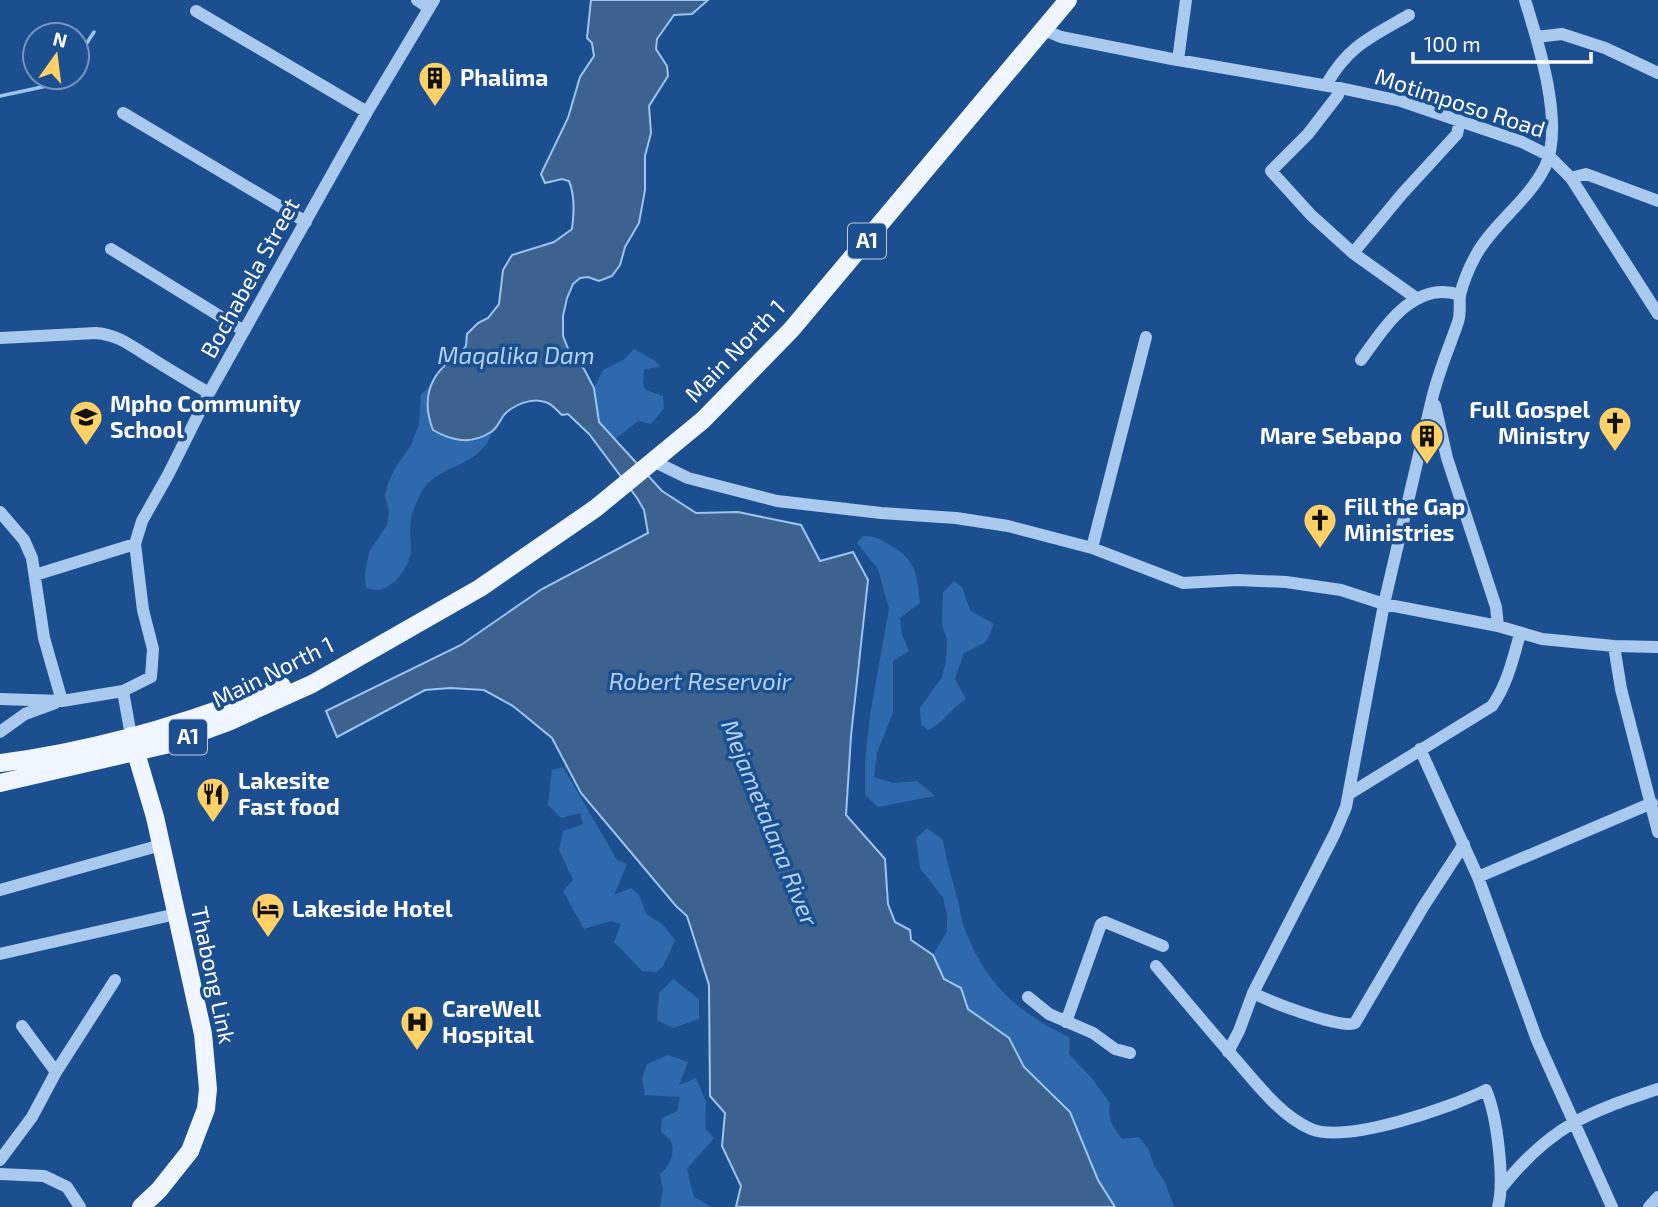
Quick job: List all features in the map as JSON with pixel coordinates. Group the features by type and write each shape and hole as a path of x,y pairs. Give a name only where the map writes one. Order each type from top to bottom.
{"main road":[{"name":"Main North 1","path":"0,783 133,744 166,727 267,692 363,654 480,588 596,508 703,420 791,330 1068,0"},
{"name":"Main North 1","path":"0,763 133,744"},
{"name":"Thabong Link","path":"133,744 155,817 202,1034 208,1089 206,1109 190,1151 159,1190 141,1207"}],"street":[{"path":"417,0 431,4"},
{"path":"1178,60 1186,0"},
{"path":"1228,1052 1253,993 1335,834 1349,794 1384,604 1437,372 1460,318 1460,295 1475,257 1536,180 1545,166 1551,146 1551,122 1544,70 1525,0"},
{"name":"Bochabela Street","path":"123,691 150,677 153,649 142,610 135,544 142,521 169,475 209,393 431,4"},
{"path":"196,11 367,112"},
{"path":"1326,85 1339,63 1361,43 1409,15"},
{"name":"Motimposo Road","path":"1044,30 1061,37 1401,101 1522,142 1548,155 1571,178 1658,314"},
{"path":"1536,37 1562,34 1605,48 1658,73"},
{"path":"1340,88 1338,95 1308,134 1271,171 1311,215 1353,253 1416,299"},
{"path":"123,113 306,222"},
{"path":"1353,253 1457,134 1460,121"},
{"path":"1571,178 1586,174 1658,201"},
{"path":"111,249 244,331"},
{"path":"1361,360 1391,320 1416,299 1427,294 1448,291 1460,295"},
{"path":"0,338 110,334 125,340 148,357 209,393"},
{"path":"1092,548 1146,337"},
{"path":"1431,402 1435,405 1447,458 1496,607 1498,626"},
{"path":"651,464 688,478 777,501 881,513 956,518 1008,526 1092,548 1183,583 1237,580 1286,582 1341,590 1384,604 1498,626 1520,634 1560,642 1658,647"},
{"path":"0,512 24,540 32,558 44,638 62,701"},
{"path":"35,575 135,544"},
{"path":"1349,794 1492,706 1499,696 1520,634"},
{"path":"1614,646 1621,689 1658,832"},
{"path":"0,732 25,714 62,701 123,691 133,744"},
{"path":"0,699 62,701"},
{"path":"1420,749 1478,877 1537,1040 1612,1207"},
{"path":"1478,877 1651,803"},
{"path":"1253,993 1328,1021 1350,1026 1355,1023 1423,907 1464,844"},
{"path":"0,890 161,845"},
{"path":"0,954 176,914"},
{"path":"1066,1022 1101,924 1105,922 1125,928 1163,946"},
{"path":"1156,966 1264,1092 1297,1121 1313,1130 1333,1132 1404,1120 1444,1110 1486,1090 1493,1105 1502,1187 1498,1207"},
{"path":"0,1160 32,1117 56,1072 115,980"},
{"path":"1028,997 1049,1014 1093,1033 1115,1049 1130,1053"},
{"path":"22,1026 56,1072"},
{"path":"1502,1187 1524,1159 1546,1139 1573,1122 1592,1111 1658,1089"},
{"path":"0,1174 44,1176 67,1188 80,1207"},
{"path":"1649,1207 1658,1197"}],"shaded area":[{"path":"634,349 660,366 644,370 643,383 646,390 663,396 664,408 651,424 638,421 614,440 599,422 594,388 603,370 623,360"},
{"path":"429,387 426,404 464,441 492,432 479,453 437,476 421,493 411,519 410,557 401,574 392,584 382,589 366,588 369,552 387,525 389,511 385,496 388,483 411,445 419,424 421,394"},
{"path":"863,536 880,540 905,556 914,569 920,603 900,618 902,634 909,651 893,661 893,713 877,753 874,777 893,783 917,781 935,796 878,807 865,795 865,761 870,715 889,609 878,569 857,543"},
{"path":"954,581 962,587 970,610 994,624 986,642 964,653 955,679 966,699 928,730 921,724 920,708 942,677 947,639 942,625 943,592"},
{"path":"563,767 617,860 627,864 614,895 631,888 639,895 646,914 662,924 675,940 663,967 656,972 642,971 614,942 621,924 611,921 584,929 563,891 573,880 559,850 563,831 583,824 580,813 561,818 548,805 552,770"},
{"path":"927,828 943,840 963,924 981,963 1004,993 1018,1005 1070,1038 1069,1054 1110,1103 1110,1118 1116,1131 1122,1139 1139,1137 1149,1150 1174,1207 1115,1207 1098,1180 1070,1112 1024,1067 1009,1038 968,1009 961,988 944,979 933,955 947,931 947,915 943,898 920,868 916,838"},
{"path":"673,979 699,999 699,1019 673,1028 657,1020 659,993"},
{"path":"668,1055 688,1062 679,1085 696,1078 706,1102 705,1128 714,1138 687,1169 694,1197 712,1207 660,1207 663,1190 660,1174 669,1164 673,1150 670,1140 661,1132 662,1118 677,1111 680,1097 645,1095 642,1078 647,1064"}],"water":[{"name":"Robert Reservoir","path":"591,0 708,0 692,14 674,15 657,39 656,49 667,66 668,76 649,106 651,133 645,156 645,190 639,223 625,247 620,265 612,276 599,281 588,277 580,278 573,284 567,298 563,336 569,351 584,369 594,388 599,422 662,491 696,513 738,512 801,525 820,561 853,552 868,580 851,736 846,815 885,859 888,904 895,922 910,930 911,940 933,955 944,979 961,988 968,1009 1009,1038 1024,1067 1070,1112 1098,1180 1115,1207 736,1207 741,1186 722,1146 725,1113 710,1096 709,985 687,916 581,793 552,738 513,706 484,690 450,688 425,690 337,737 326,711 461,645 542,589 648,533 644,510 637,498 589,434 568,414 562,415 545,402 529,401 508,411 491,432 476,439 462,440 433,430 428,411 431,384 436,376 466,346 467,334 488,318 499,304 503,270 512,255 554,242 572,229 574,211 569,181 562,179 545,183 541,174 568,118 580,77 594,56 592,43 587,38"}],"waterway":[{"path":"91,37 94,32"},
{"path":"0,96 23,91"}],"place":[{"name":"Phalima","path":"435,108"},
{"name":"Mpho Community School","path":"86,447"},
{"name":"Full Gospel Ministry","path":"1615,453"},
{"name":"Mare Sebapo","path":"1427,466"},
{"name":"Fill the Gap Ministries","path":"1320,550"},
{"name":"Lakesite Fast food","path":"213,824"},
{"name":"Lakeside Hotel","path":"268,939"},
{"name":"CareWell Hospital","path":"417,1052"}],"water label":[{"name":"Maqalika Dam","path":"516,356"},
{"name":"Mejametalana River","path":"769,823"}]}
